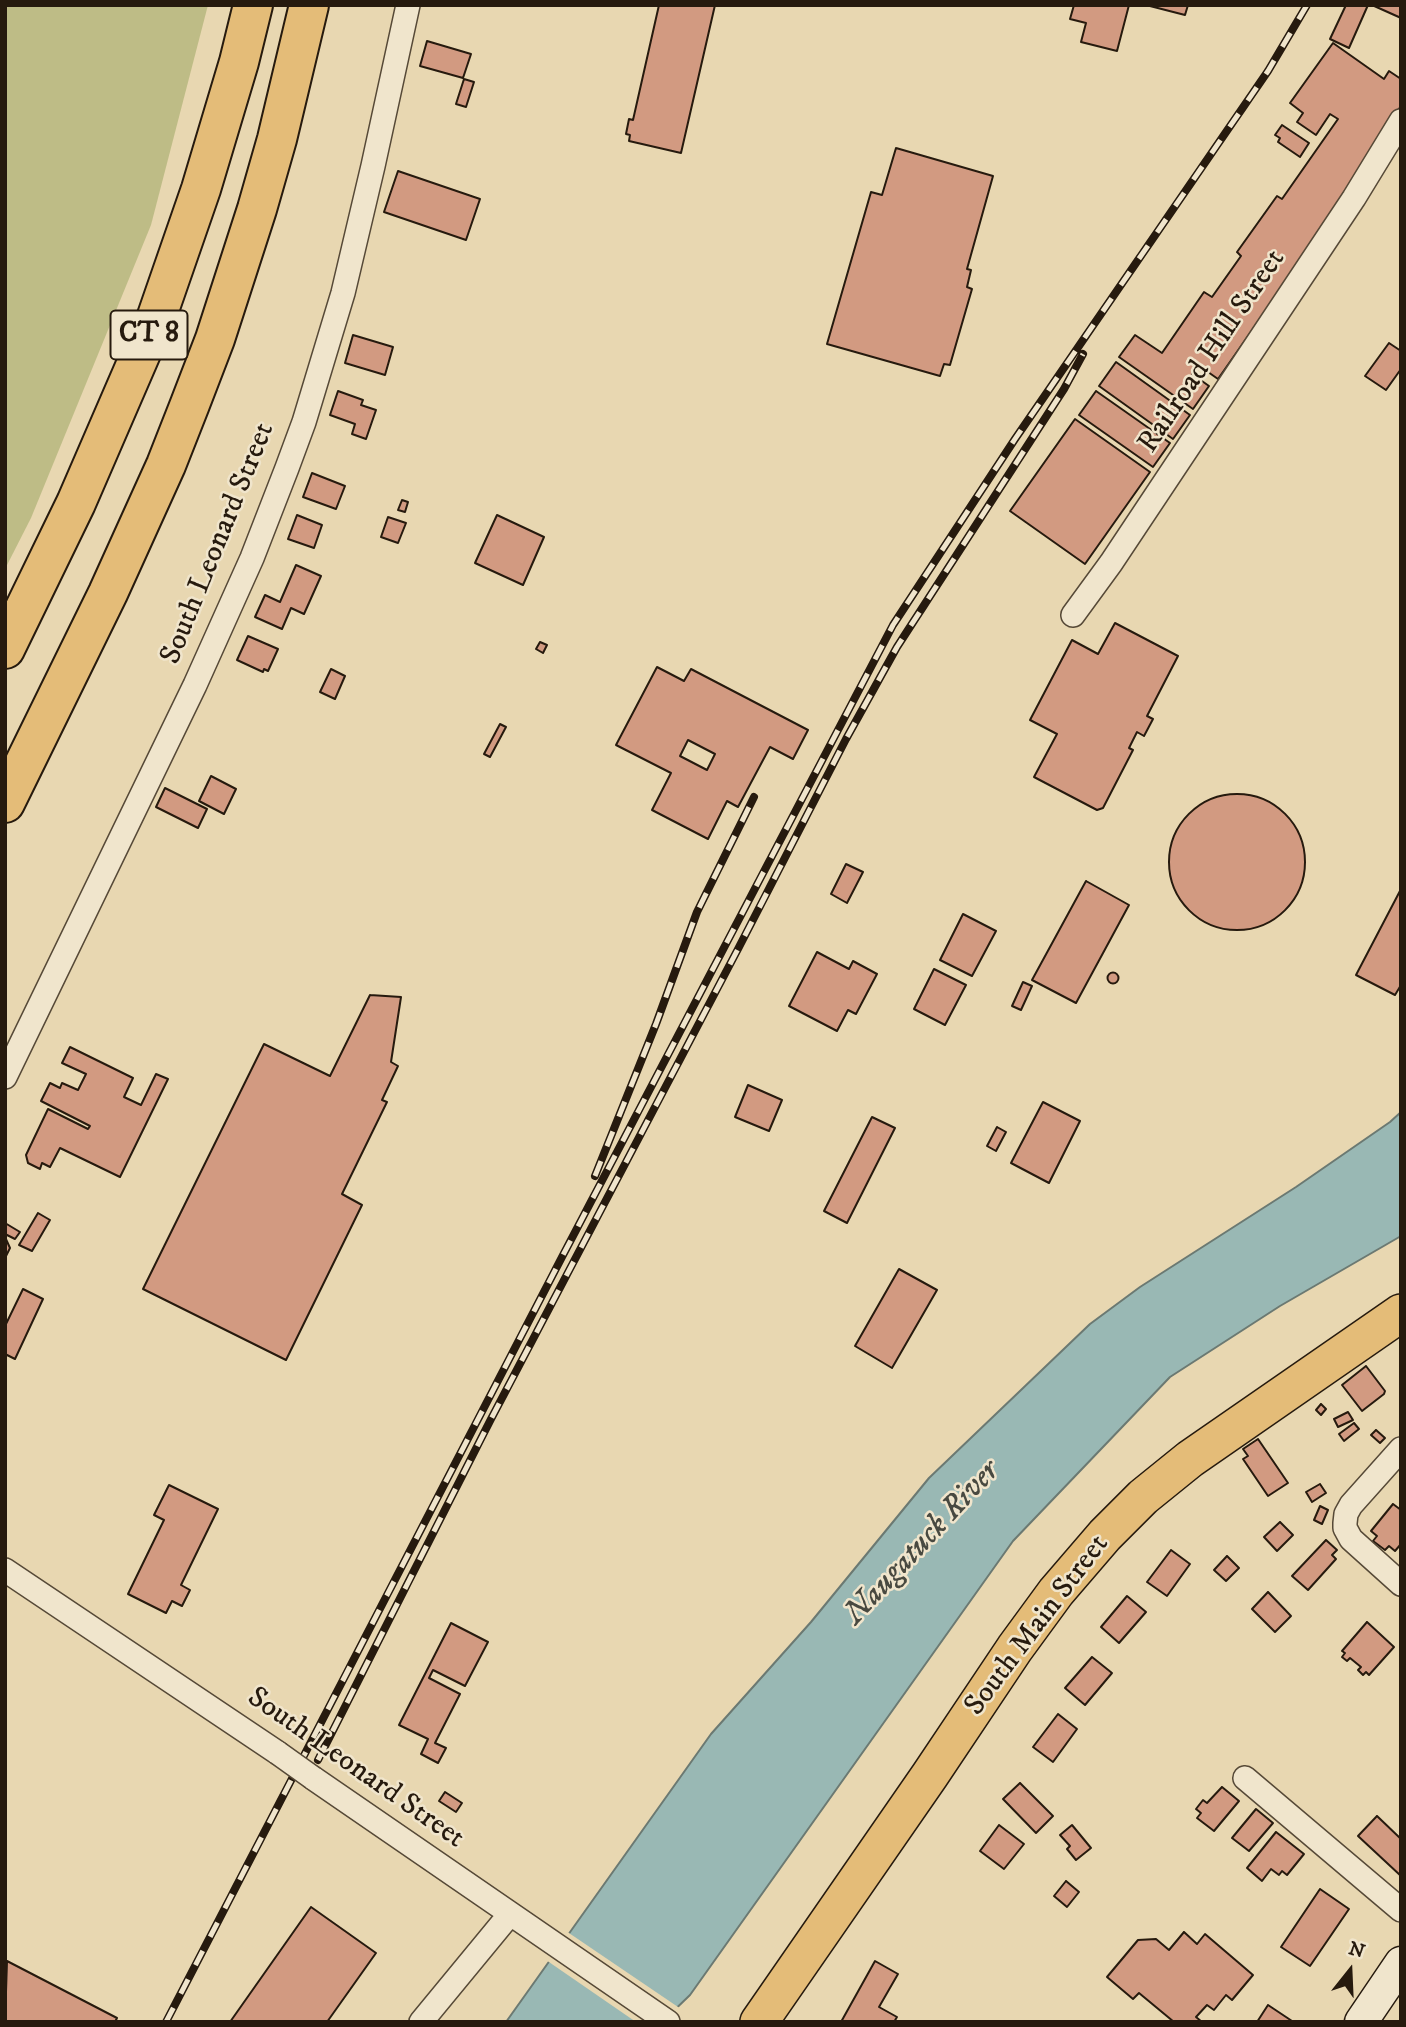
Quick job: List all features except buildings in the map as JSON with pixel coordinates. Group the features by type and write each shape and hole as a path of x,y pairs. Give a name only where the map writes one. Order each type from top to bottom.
{"highway":[{"name":"CT 8","path":"5,649 76,502 157,316 201,189 253,5"},
{"name":"CT 8","path":"5,803 133,540 215,339 257,209 309,5"}],"main road":[{"name":"South Main Street","path":"759,2022 930,1775 1014,1648 1056,1592 1105,1535 1143,1497 1190,1459 1401,1313"},
{"path":"1361,2022 1401,1963"}],"street":[{"name":"South Leonard Street","path":"5,1077 201,673 279,490 304,422 343,293 408,5"},
{"name":"Railroad Hill Street","path":"1073,615 1111,563 1354,198 1401,121"},
{"path":"1401,1449 1351,1505 1345,1523 1348,1534 1356,1544 1401,1584"},
{"name":"South Leonard Street","path":"5,1570 668,2022"},
{"path":"1245,1778 1401,1910"},
{"path":"421,2022 510,1914"}],"shaded area":[{"path":"5,5 208,5 151,225 31,518 5,569"}],"water":[{"name":"Naugatuck River","path":"1401,1112 1401,1236 1280,1306 1170,1377 1013,1541 690,1995 662,2022 506,2022 711,1734 811,1622 929,1478 1090,1324 1140,1287 1296,1187"}],"pier":[{"path":"566,1931 681,2009 667,2022 636,2022 546,1960"}],"railway":[{"path":"166,2022 893,625 1015,439 1268,71 1307,5"},
{"path":"318,1760 491,1419 846,739 897,647 1064,389 1083,354"},
{"path":"595,1176 656,1024 697,912 754,797"}]}
